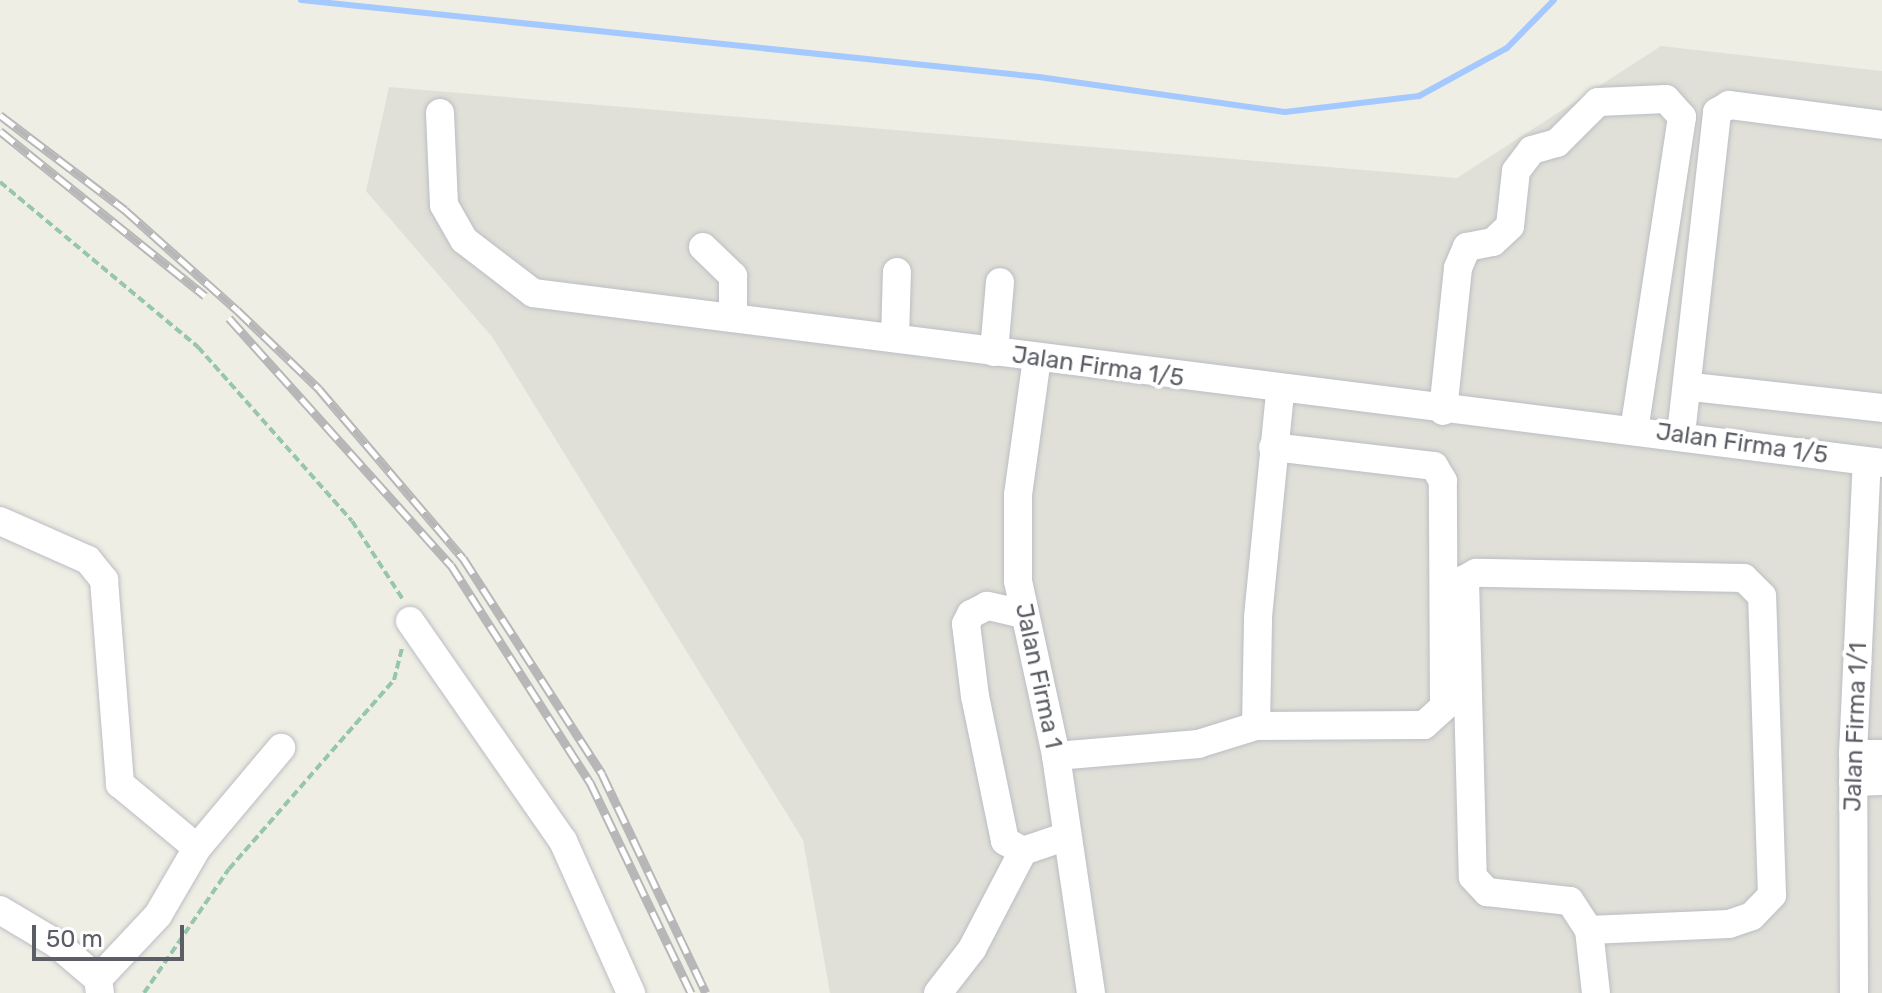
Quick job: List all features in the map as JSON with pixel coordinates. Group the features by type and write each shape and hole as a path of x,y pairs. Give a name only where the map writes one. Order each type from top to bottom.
{"street":[{"path":"1443,411 1458,268 1467,247 1493,242 1510,226 1516,171 1532,150 1557,143 1598,102 1666,99 1682,117 1634,430"},
{"path":"1681,434 1692,387 1717,112 1729,105 1882,125"},
{"name":"Jalan Firma 1/5","path":"440,113 444,205 492,266 533,293 895,338 1280,392 1681,434 1875,462"},
{"path":"703,247 733,276 733,318"},
{"path":"895,338 897,272"},
{"path":"994,352 1000,282"},
{"name":"Jalan Firma 1","path":"1037,358 1018,495 1023,614 1056,756 1091,993"},
{"path":"1692,387 1882,408"},
{"path":"1256,726 1273,447 1280,392"},
{"path":"1056,756 1198,744 1256,726 1424,725 1444,707 1443,481 1434,466 1273,447"},
{"name":"Jalan Firma 1/1","path":"1854,993 1853,768 1875,462"},
{"path":"0,521 88,560 104,580 120,784 197,848"},
{"path":"1589,930 1729,924 1752,916 1772,895 1762,596 1744,578 1476,573 1465,579 1473,877 1487,892 1561,896 1589,930 1596,993"},
{"path":"1023,614 987,606 966,624 1005,841 1023,851"},
{"path":"410,621 563,841 631,993"},
{"path":"0,910 32,926 99,986 158,915 197,848 281,748"},
{"path":"1853,768 1882,754"},
{"path":"1853,768 1882,781"},
{"path":"938,993 972,949 1023,851 1067,836"}],"path":[{"path":"0,182 198,347 352,521 401,594 410,621 394,680 229,869 144,993"}],"shaded area":[{"path":"1661,46 1882,71 1882,993 830,993 803,840 493,338 366,191 389,87 1457,178"}],"waterway":[{"path":"301,0 1039,77 1285,112 1419,96 1507,48 1554,0"}],"railway":[{"path":"0,115 125,210 237,310 319,389 463,558 602,774 706,993"},
{"path":"0,131 205,296"},
{"path":"229,318 451,565 590,782 691,993"}]}
